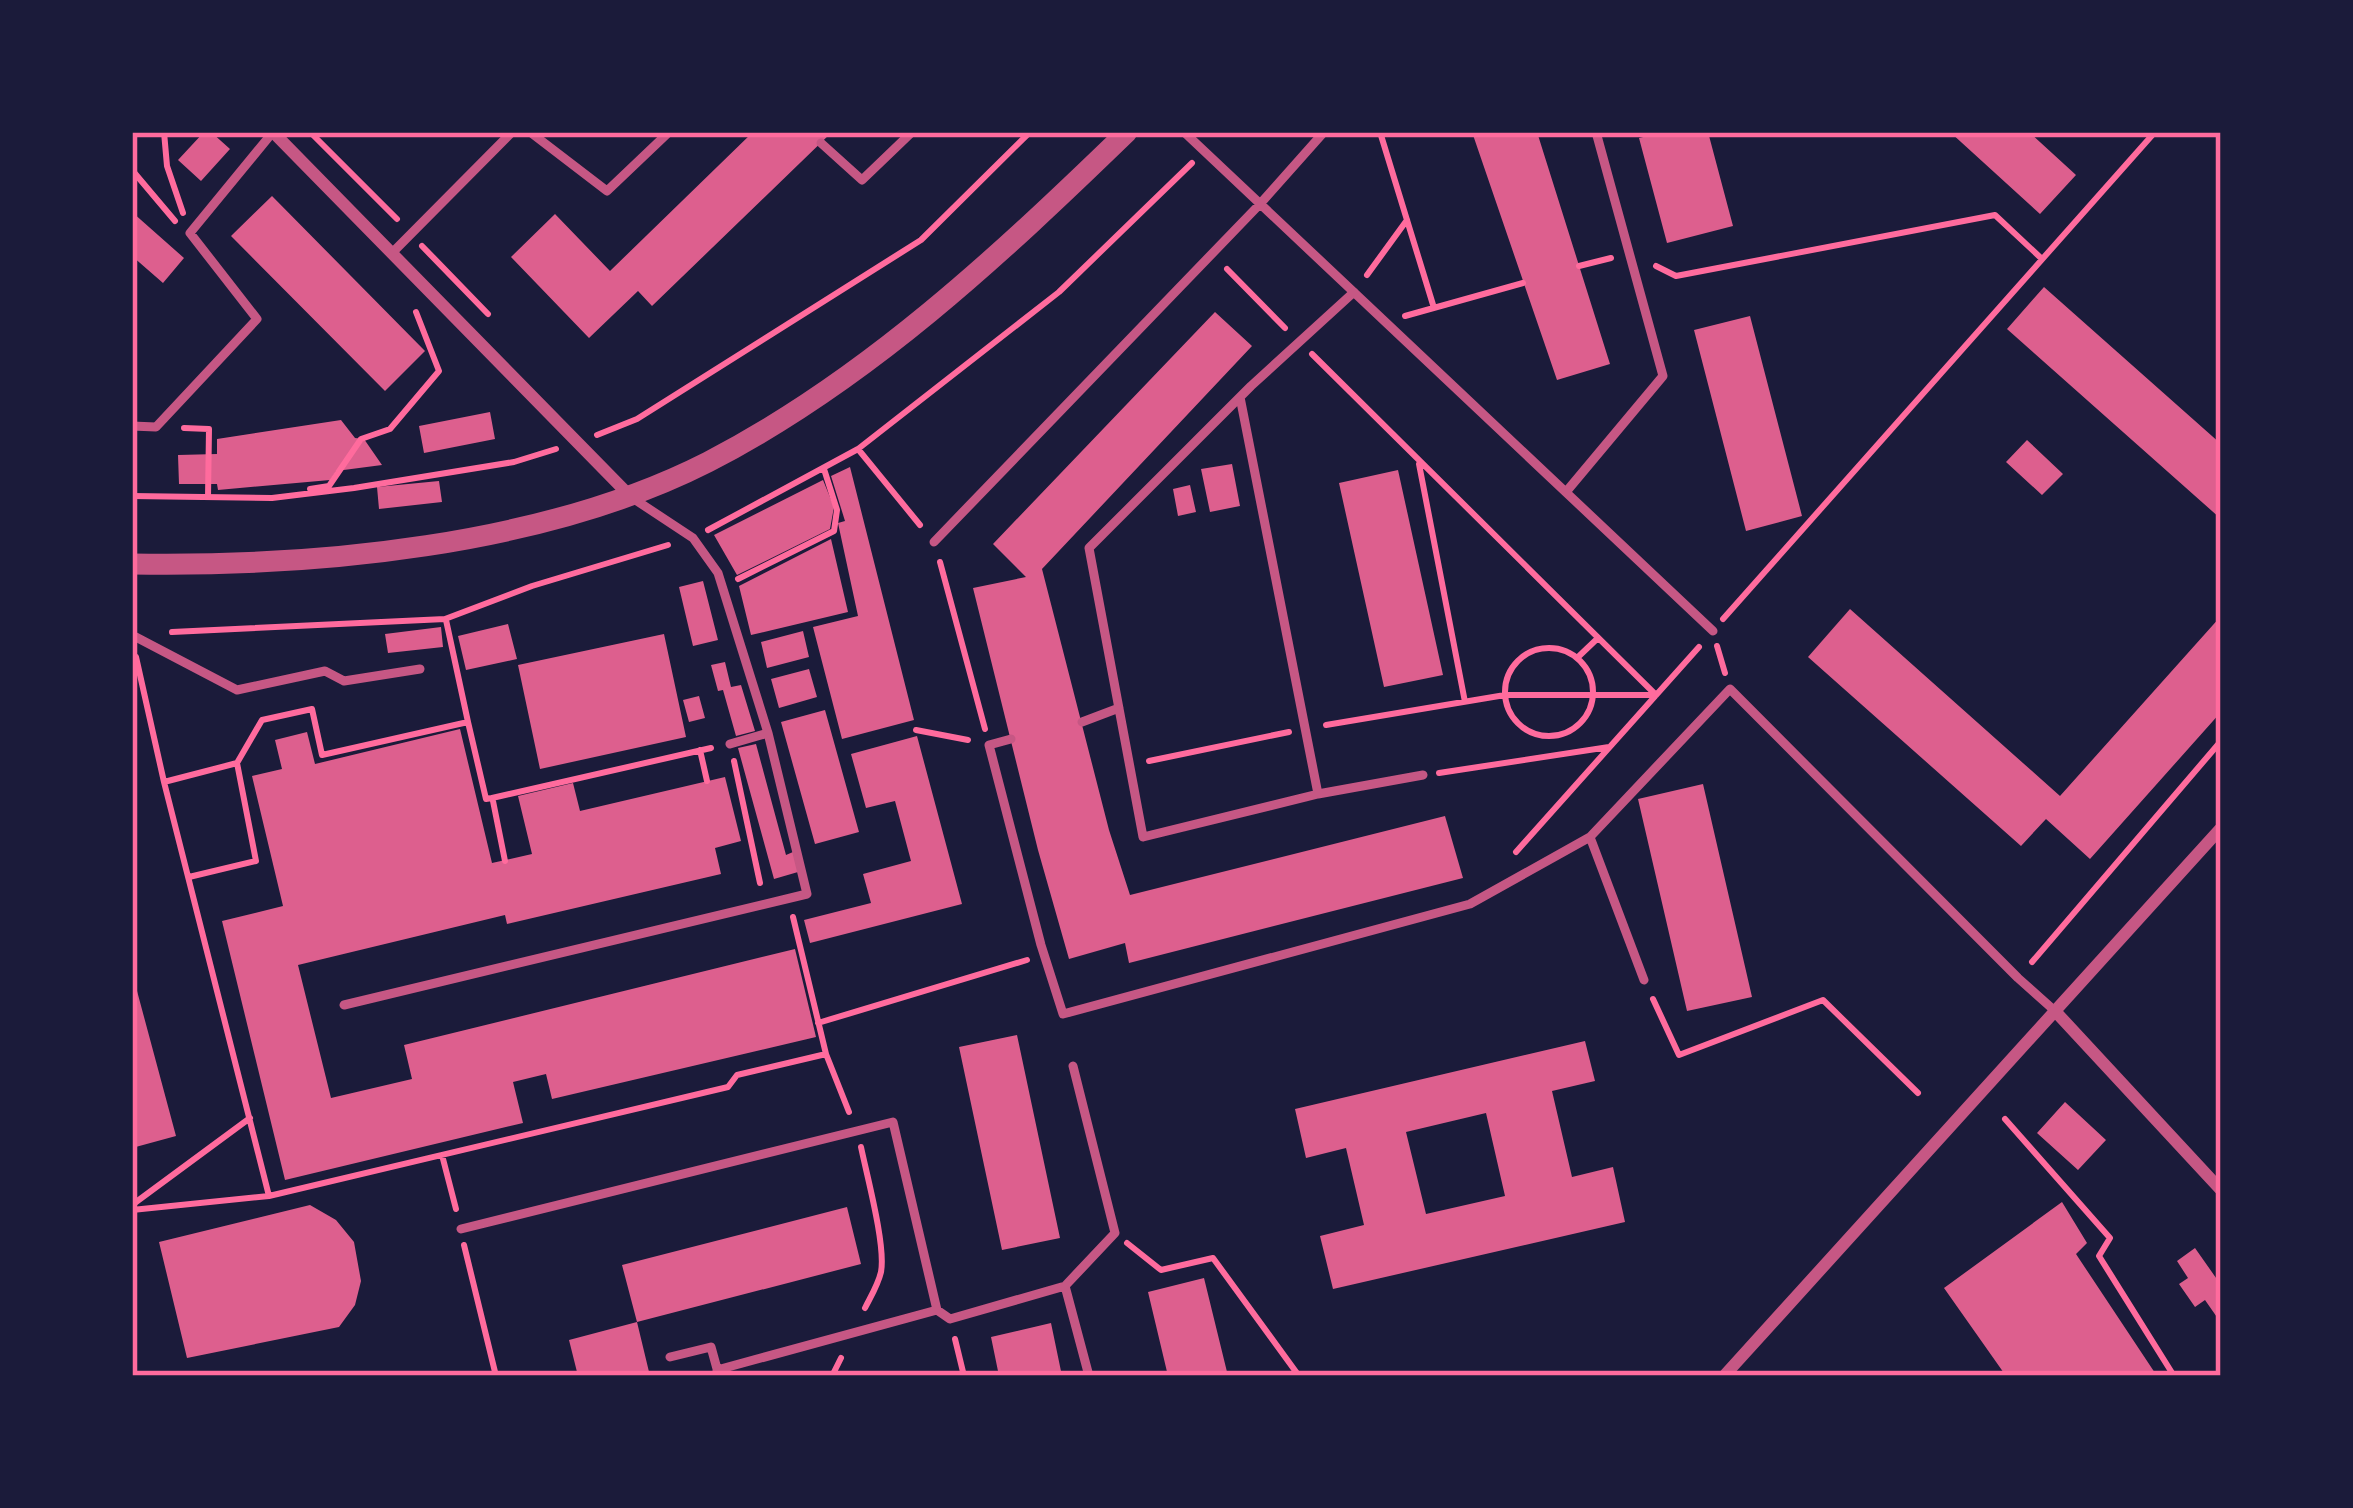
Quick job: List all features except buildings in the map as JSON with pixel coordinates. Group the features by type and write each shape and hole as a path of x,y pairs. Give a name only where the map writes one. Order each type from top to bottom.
{"street":[{"path":"273,132 629,496"},
{"path":"132,564 361,554 459,539 546,521 629,496 706,463 784,419 893,342 1016,240 1127,132"},
{"path":"1724,1376 2221,828"},
{"path":"2055,1011 2221,1190"}],"lane":[{"path":"132,426 156,427 257,320 188,233 273,132"},
{"path":"393,252 512,132"},
{"path":"530,132 607,191 669,132"},
{"path":"821,143 862,180 912,132"},
{"path":"1184,132 1713,631"},
{"path":"934,542 1324,132"},
{"path":"1566,492 1663,376 1596,132"},
{"path":"1354,292 1089,548 1143,836 1318,794 1423,776"},
{"path":"1240,398 1318,794"},
{"path":"344,1005 807,894 768,733 718,573 693,538 629,496"},
{"path":"132,639 237,690 325,671 344,681 419,669"},
{"path":"1011,739 989,745 1063,1014 1470,904 1590,837 1730,689 2055,1011"},
{"path":"1082,722 1119,708"},
{"path":"730,743 768,733"},
{"path":"1590,837 1644,980"},
{"path":"461,1229 893,1122 937,1310 950,1319 1065,1286 1115,1233 1073,1066"},
{"path":"1065,1286 1089,1376"},
{"path":"670,1357 711,1346 718,1373 937,1310"}],"path":[{"path":"164,132 167,166 188,233"},
{"path":"310,132 490,317"},
{"path":"132,496 272,498 355,488 514,462 637,419 920,240 1030,132"},
{"path":"1380,132 1433,308"},
{"path":"1516,852 2155,132"},
{"path":"132,170 188,233"},
{"path":"1579,266 1631,253 1676,277 1995,215 2042,259"},
{"path":"1354,292 1407,220"},
{"path":"272,498 329,485 361,439 390,429 439,371 393,252"},
{"path":"1212,253 1656,695"},
{"path":"1384,322 1523,283"},
{"path":"156,427 209,429 208,497"},
{"path":"858,449 934,542 989,745 916,730"},
{"path":"1418,460 1465,702"},
{"path":"718,573 736,580 834,531 837,510 824,469"},
{"path":"445,619 486,799 730,743 765,904"},
{"path":"1713,631 1730,689"},
{"path":"1576,658 1598,638"},
{"path":"132,639 269,1196"},
{"path":"1550,648 1576,658 1592,681 1590,710 1582,722 1556,736 1542,736 1516,722 1505,695 1513,668 1535,651 1550,648"},
{"path":"1130,765 1306,728 1505,695 1656,695"},
{"path":"189,877 256,861 237,764 262,720 312,710 322,754 468,722"},
{"path":"2018,979 2221,741"},
{"path":"1423,776 1609,747"},
{"path":"700,750 707,781"},
{"path":"164,782 237,764"},
{"path":"492,798 505,861"},
{"path":"789,899 826,1054 857,1131 882,1266 832,1376"},
{"path":"818,1023 1040,956"},
{"path":"1644,980 1679,1055 1823,1000 1918,1093"},
{"path":"132,1208 269,1196 728,1087 737,1075 826,1054"},
{"path":"132,1208 250,1118"},
{"path":"2005,1119 2110,1238 2099,1256 2174,1376"},
{"path":"442,1154 495,1376"},
{"path":"1115,1233 1161,1270 1213,1258 1299,1376"},
{"path":"950,1319 964,1376"}]}
